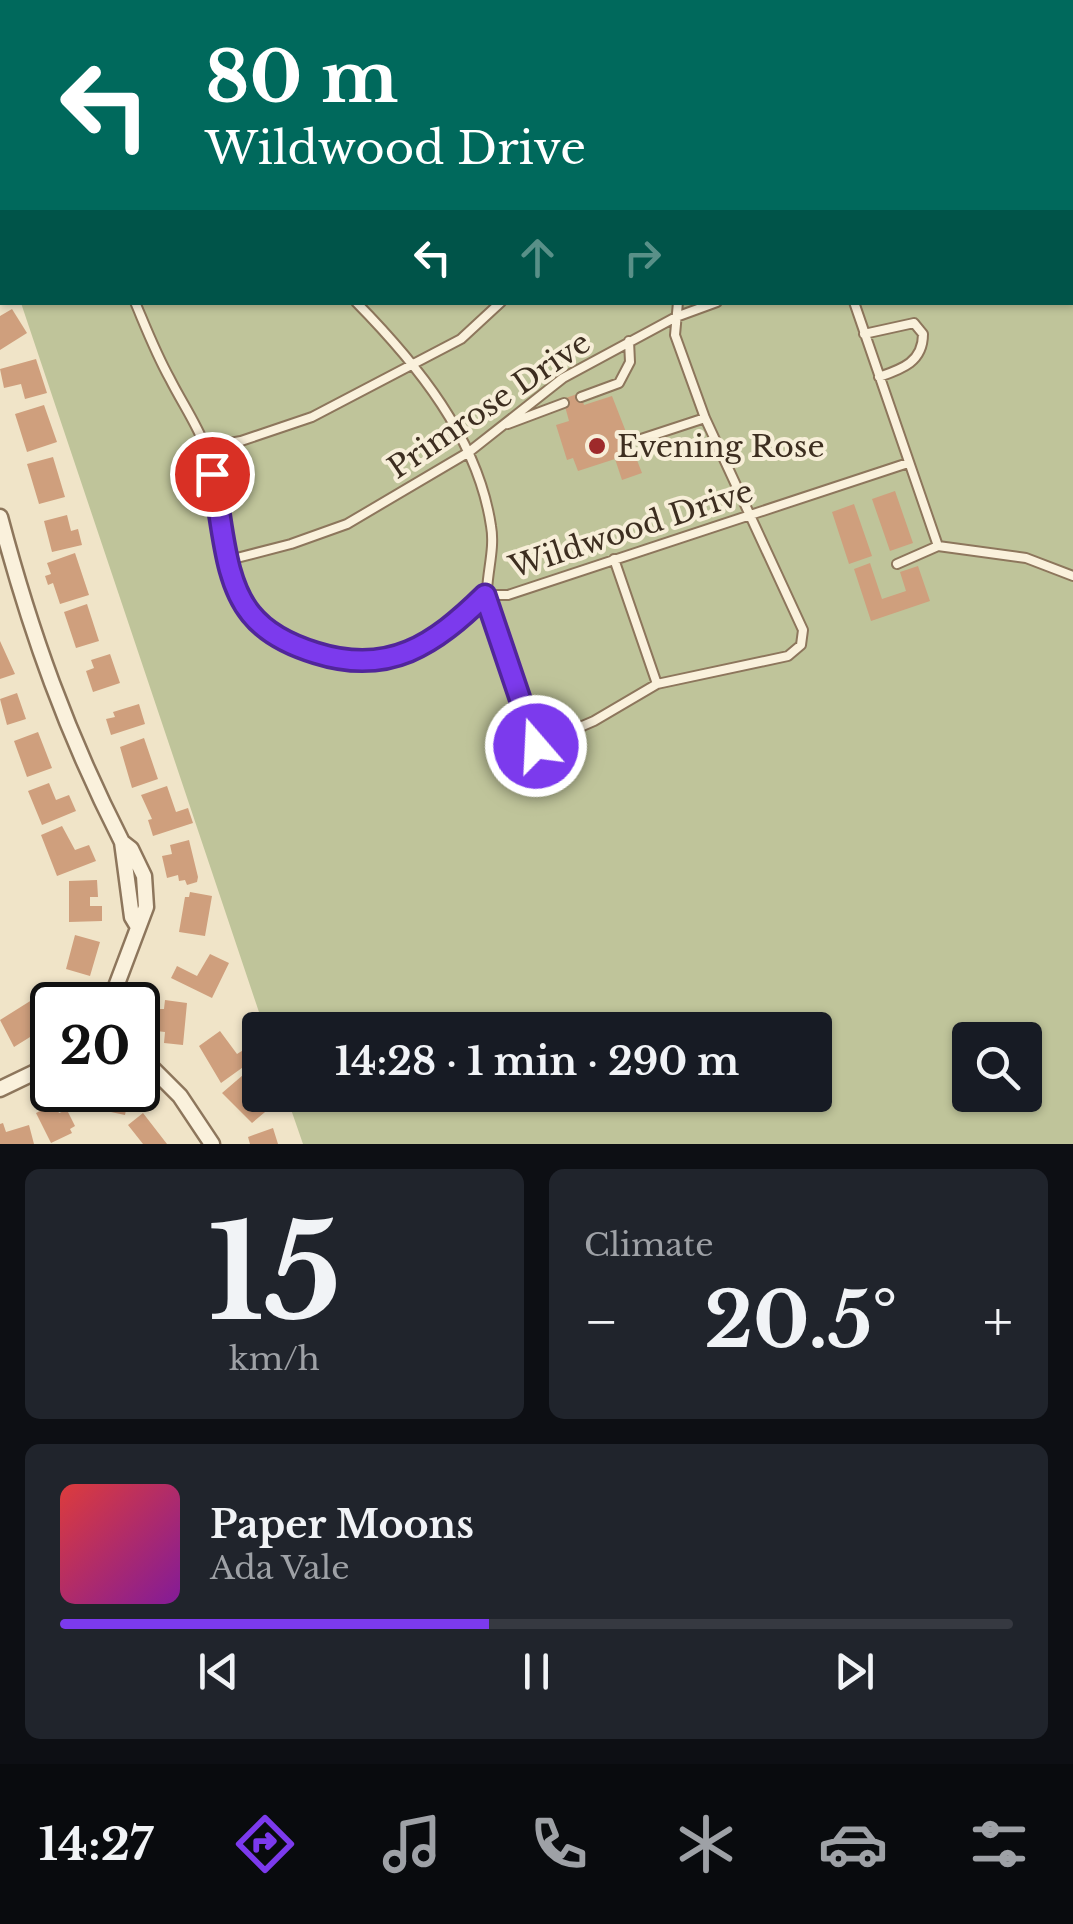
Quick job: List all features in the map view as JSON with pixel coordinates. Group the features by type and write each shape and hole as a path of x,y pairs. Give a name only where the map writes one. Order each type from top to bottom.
{"street":[{"path":"0,517 50,684 82,764 144,876 146,907 118,982"},
{"path":"0,1089 30,1075"},
{"path":"160,1076 180,1096 212,1144"}],"lane":[{"name":"Wildwood Drive","path":"136,305 158,358 206,447 229,560 251,614 290,645 344,662 375,661 412,651 450,629 485,595 508,595 908,462"},
{"path":"359,305 412,362 469,452 492,528 485,595 536,746 594,721 657,684 788,656 801,645 803,630 706,418 676,336 678,305"},
{"path":"206,447 240,441 312,417 461,339 497,305"},
{"name":"Primrose Drive","path":"229,560 347,524 469,452 563,378 676,316 707,305"},
{"path":"855,305 938,546"},
{"path":"864,334 914,322 923,334 921,352 914,360 879,378"},
{"path":"580,396 618,382 630,362 629,341"},
{"path":"499,427 564,403"},
{"path":"641,439 706,418"},
{"path":"897,564 938,546 1026,558 1073,576"},
{"path":"614,560 657,684"}],"green space":[{"path":"22,305 1073,305 1073,1144 303,1144 292,1112 832,1112 832,1012 259,1012"}],"building":[{"path":"12,309 27,333 0,350 0,316"},
{"path":"36,359 47,393 25,399 21,384 4,388 0,369"},
{"name":"Evening Rose","path":"580,393 584,405 612,396 642,473 622,480 615,459 578,471 573,458 567,460 556,425 569,421 563,399"},
{"path":"44,405 57,442 27,452 15,414"},
{"path":"53,457 65,497 39,504 27,464"},
{"path":"895,491 913,543 890,551 872,499"},
{"path":"854,504 872,556 849,564 832,512"},
{"path":"67,515 71,531 78,529 82,545 52,552 44,521"},
{"path":"75,553 89,595 60,604 53,583 48,585 45,576 51,574 47,563"},
{"path":"870,563 882,599 906,591 900,572 918,566 930,601 871,621 854,569"},
{"path":"87,604 99,641 76,648 64,612"},
{"path":"0,641 15,674 0,679"},
{"path":"110,654 120,683 93,692 86,671 94,668 91,660"},
{"path":"17,693 26,719 7,725 0,699"},
{"path":"139,704 145,724 111,735 106,719 115,717 113,712"},
{"path":"38,732 52,768 27,777 14,741"},
{"path":"144,738 158,779 132,788 120,747"},
{"path":"49,783 56,800 69,795 76,811 42,825 28,791"},
{"path":"167,786 176,812 188,808 193,823 153,836 148,820 152,819 141,795"},
{"path":"62,826 75,850 89,845 96,861 57,876 41,835"},
{"path":"189,840 198,877 197,882 187,885 185,880 179,881 178,875 167,878 162,856 172,854 170,845"},
{"path":"97,880 98,897 90,897 90,906 102,906 102,921 69,922 69,881"},
{"path":"190,892 212,896 205,936 179,932 185,897"},
{"path":"75,935 100,942 90,976 66,969"},
{"path":"210,954 229,963 212,998 171,978 177,966 197,976"},
{"path":"165,1000 187,1003 183,1045 164,1043 160,1009 164,1009"},
{"path":"30,1001 30,1037 14,1047 0,1020"},
{"path":"220,1031 237,1054 242,1051 242,1068 221,1083 199,1046"},
{"path":"242,1076 242,1112 265,1112 252,1123 222,1093"},
{"path":"68,1112 75,1126 70,1129 72,1133 51,1143 36,1113"},
{"path":"143,1113 167,1144 143,1144 128,1125"},
{"path":"3,1123 6,1132 29,1125 34,1144 0,1144"},
{"path":"273,1128 278,1144 250,1144 248,1137"}],"place":[{"name":"Evening Rose","path":"597,446"}],"route":[{"path":"212,474 236,583 251,614 290,645 344,662 375,661 412,651 450,629 485,595 536,746"}]}
